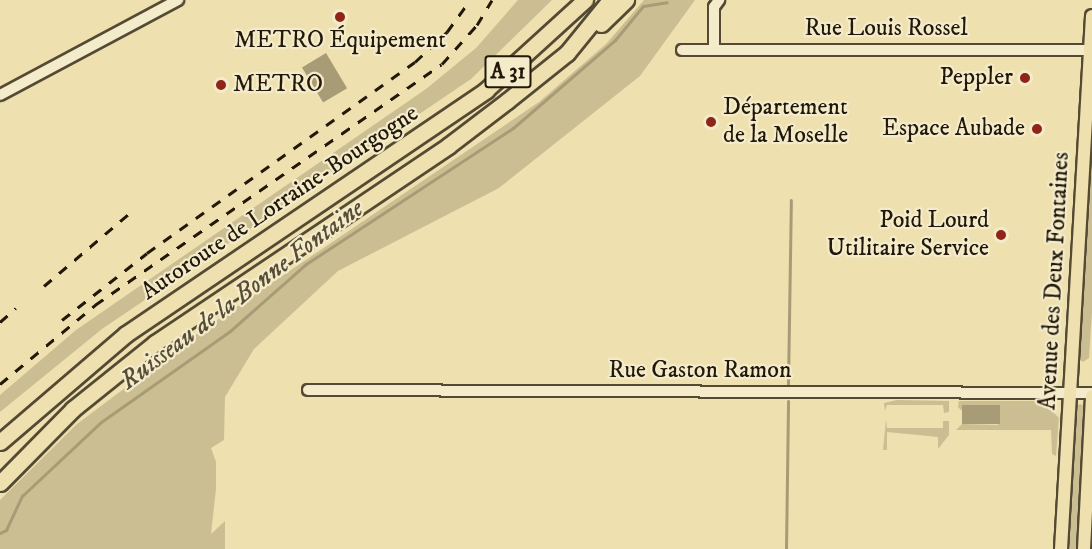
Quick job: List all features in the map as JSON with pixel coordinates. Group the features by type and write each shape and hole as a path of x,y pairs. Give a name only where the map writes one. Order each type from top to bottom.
{"highway":[{"name":"Autoroute de Lorraine-Bourgogne","path":"0,442 126,334 486,90 585,0"},
{"name":"Autoroute de Lorraine-Bourgogne","path":"0,483 73,409 154,343 448,146 567,53 610,0"},
{"path":"567,53 626,0"}],"main road":[{"name":"Avenue des Deux Fontaines","path":"1061,549 1092,16"},
{"name":"Avenue des Deux Fontaines","path":"1084,549 1092,395"}],"street":[{"path":"0,95 178,0"},
{"path":"714,50 714,7 719,0"},
{"name":"Rue Louis Rossel","path":"682,50 1090,50"},
{"name":"Rue Gaston Ramon","path":"308,390 1069,393 1092,395"}],"shaded area":[{"path":"518,0 552,0 471,79 102,329 0,412 0,395 76,330 426,89 476,48"},
{"path":"644,0 695,0 640,76 499,188 338,271 254,349 225,397 224,440 211,448 216,462 216,489 211,534 225,521 225,549 0,549 0,500 77,424 201,331 539,102 606,44"},
{"path":"326,53 347,88 323,103 302,67"},
{"path":"1092,100 1092,312 1089,358 1083,362 1077,358"},
{"path":"897,400 949,401 949,412 944,413 943,405 887,405 885,411 884,403"},
{"path":"959,401 1042,401 1059,418 1056,456 1052,454 1051,430 956,430 962,424 999,425 962,405 962,411 958,407"},
{"path":"1081,404 1086,408 1079,549 1066,549 1074,406"},
{"path":"962,405 1000,405 1000,424 962,424"},
{"path":"886,420 887,428 943,428 943,421 949,421 949,435 938,449 938,437 887,432 887,450 883,450"}],"waterway":[{"name":"Ruisseau de la Bonne Fontaine","path":"0,533 6,530 22,496 101,422 230,331 306,264 513,128 615,40 643,6 667,2"},
{"name":"Ruisseau de la Bonne Fontaine","path":"788,384 791,200"},
{"name":"Ruisseau de la Bonne Fontaine","path":"786,549 788,401"}],"railway":[{"path":"62,320 147,253 415,62 447,32 470,0"},
{"path":"0,384 95,305 442,64 477,25 492,0"},
{"path":"44,286 131,212"},
{"path":"0,322 16,308"}],"place":[{"name":"METRO Équipement","path":"340,17"},
{"name":"Peppler","path":"1025,78"},
{"name":"METRO","path":"221,85"},
{"name":"Département de la Moselle","path":"711,122"},
{"name":"Espace Aubade","path":"1037,129"},
{"name":"Poid Lourd Utilitaire Service","path":"1001,235"}]}
